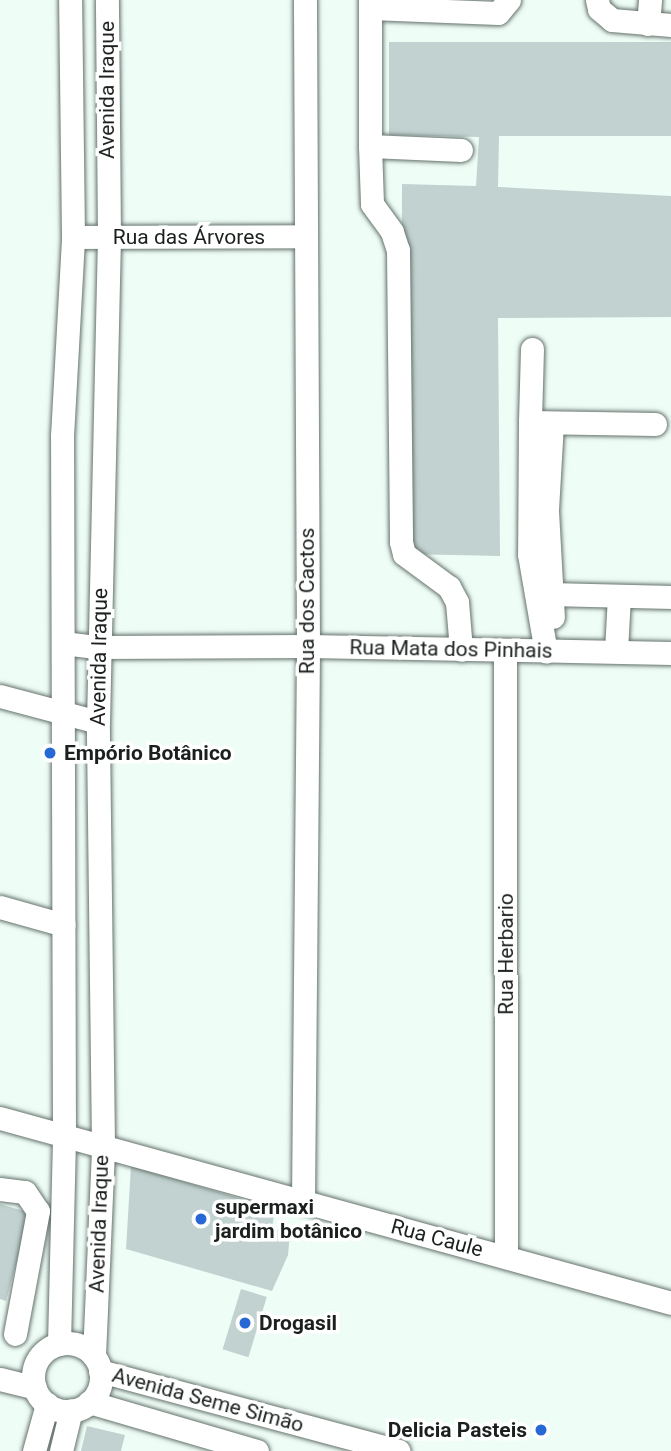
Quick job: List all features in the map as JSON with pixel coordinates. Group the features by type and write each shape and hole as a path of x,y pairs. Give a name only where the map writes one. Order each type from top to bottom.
{"street":[{"name":"Avenida Iraque","path":"50,1348 64,1136 62,436 73,237 69,0"},
{"name":"Avenida Iraque","path":"97,1363 103,1146 98,647 108,237 107,0"},
{"name":"Rua dos Cactos","path":"303,1201 308,646 305,0"},
{"path":"461,650 457,602 449,587 404,555 401,542 398,250 392,232 372,204 370,4 498,13 509,0"},
{"path":"597,0 599,9 612,20 655,7 671,25"},
{"path":"370,146 461,150"},
{"name":"Rua das Árvores","path":"73,237 306,236"},
{"path":"532,349 541,422 547,511 551,652"},
{"path":"541,422 655,424"},
{"path":"541,422 529,554 551,652"},
{"path":"551,594 671,597"},
{"path":"616,651 619,596"},
{"name":"Rua Mata dos Pinhais","path":"62,643 98,647 308,646 671,653"},
{"name":"Rua Herbario","path":"505,651 506,1257"},
{"path":"0,696 98,722"},
{"path":"0,907 64,925"},
{"name":"Rua Caule","path":"0,1118 671,1303"},
{"path":"0,1189 25,1192 38,1211 7,1332 50,1348 74,1343 97,1363 99,1389 80,1406 61,1451"},
{"path":"34,1451 41,1396 33,1372 50,1348"},
{"name":"Avenida Seme Simão","path":"97,1363 398,1451"},
{"path":"0,1379 41,1396 80,1406"},
{"name":"Avenida Seme Simão","path":"80,1406 257,1451"}],"building":[{"path":"389,42 671,42 671,136 499,136 498,187 671,196 671,317 498,318 500,556 404,554 401,542 402,184 476,186 479,137 389,135"},
{"name":"supermaxi jardim botânico","path":"131,1166 275,1209 272,1228 290,1233 288,1255 272,1291 126,1249"},
{"path":"0,1204 30,1213 6,1301 0,1299"},
{"name":"Drogasil","path":"241,1289 267,1297 248,1357 223,1349"},
{"path":"87,1426 125,1435 121,1451 81,1451"}],"place":[{"name":"Empório Botânico","path":"50,753"},
{"name":"supermaxi jardim botânico","path":"201,1219"},
{"name":"Drogasil","path":"245,1323"},
{"name":"Delicia Pasteis","path":"541,1430"}]}
